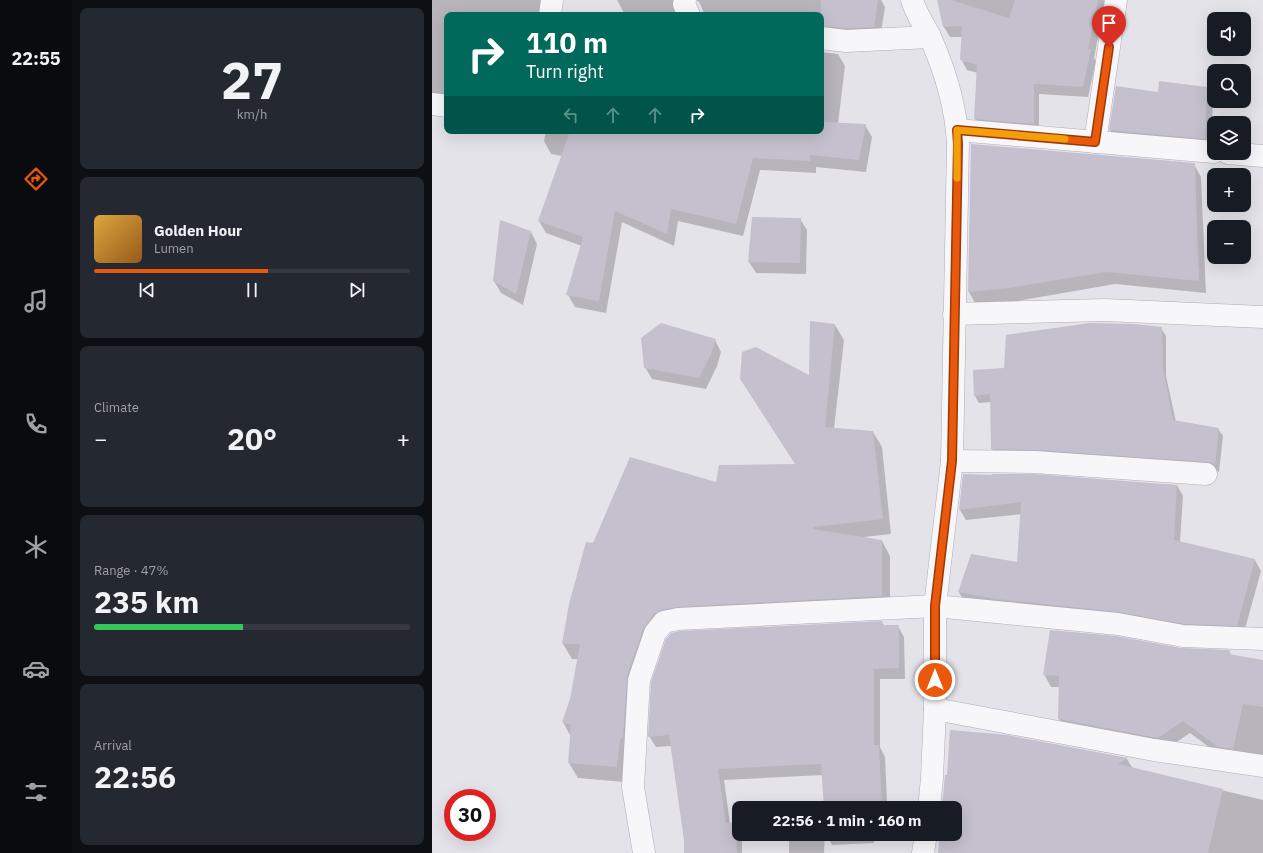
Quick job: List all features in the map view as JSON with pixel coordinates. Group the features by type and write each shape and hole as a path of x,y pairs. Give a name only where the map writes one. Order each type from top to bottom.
{"street":[{"path":"550,12 552,0"},
{"path":"685,0 684,4 688,12"},
{"path":"912,0 916,12 930,37 946,78 957,130 952,461 935,606 935,709 930,801"},
{"path":"1095,142 1116,0"},
{"path":"824,38 846,41 930,37"},
{"path":"432,104 444,106"},
{"path":"957,130 1207,151"},
{"path":"1251,155 1263,156"},
{"path":"954,314 1105,310 1263,317"},
{"path":"952,461 1035,462 1206,474"},
{"path":"644,853 633,787 638,680 655,632 664,622 678,619 935,606 1118,624 1183,636 1263,639"},
{"path":"935,709 1154,750 1263,766"},
{"path":"924,853 925,841"}],"building":[{"path":"821,0 878,0 874,27 846,28 824,26 824,12 821,12"},
{"path":"937,0 951,0 1009,18 1015,0 1098,0 1088,49 1091,49 1083,87 1034,84 1034,124 974,119 977,65 960,60 962,26 943,27"},
{"path":"1159,81 1207,87 1205,139 1109,130 1116,86 1158,92"},
{"path":"824,122 866,124 859,160 810,155 810,161 753,158 736,224 671,209 667,234 615,211 599,301 566,295 583,237 538,221 569,134 824,134"},
{"path":"971,144 1195,163 1199,281 1107,272 1009,288 968,292"},
{"path":"752,217 801,218 800,263 748,262"},
{"path":"500,220 531,231 516,294 493,281"},
{"path":"810,321 835,324 825,427 873,431 883,519 813,527 813,529 882,540 882,596 677,607 661,610 654,614 643,629 627,676 623,738 620,739 617,767 568,763 571,725 562,722 570,699 580,644 562,644 569,604 586,542 593,543 630,457 716,482 719,465 795,464 740,379 742,352 756,347 809,375"},
{"path":"661,323 716,339 711,354 699,378 644,368 641,338"},
{"path":"1090,323 1134,324 1162,327 1163,368 1173,420 1219,428 1215,466 1213,463 1207,462 1036,450 991,449 990,394 974,396 973,370 1004,368 1006,335"},
{"path":"963,474 1034,474 1177,485 1174,540 1255,559 1237,626 1184,624 1119,612 996,599 958,592 971,554 1017,562 1021,502 959,510"},
{"path":"882,621 882,625 899,625 899,668 874,669 874,745 879,745 882,801 824,801 821,764 718,769 726,823 732,822 732,841 737,841 737,853 684,853 684,840 669,735 648,737 651,682 666,639 671,633 680,631"},
{"path":"1050,630 1116,636 1181,648 1230,650 1229,654 1263,660 1263,707 1243,704 1233,749 1218,747 1183,721 1158,738 1058,719 1059,676 1043,675"},
{"path":"950,730 1007,735 1128,758 1118,764 1223,789 1208,853 938,853 939,841 962,841 962,801 943,801 945,775 947,775"}],"slow traffic":[{"path":"957,178 957,130 1065,139"}],"route":[{"path":"935,680 935,606 952,461 958,144 957,130 1095,142 1109,47"}]}
